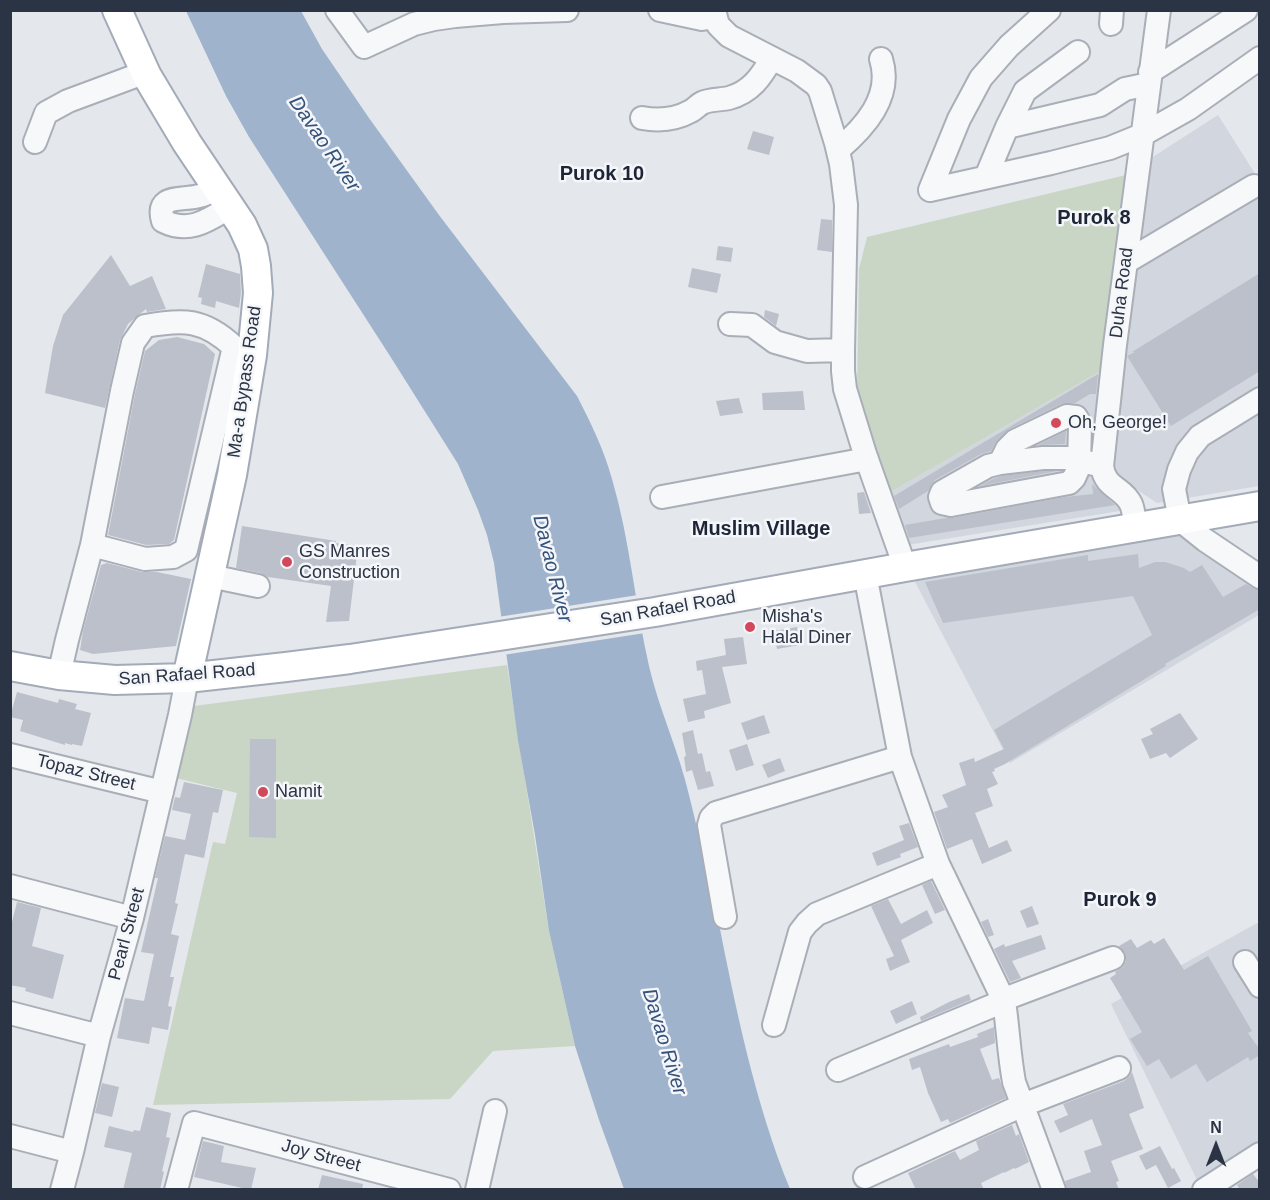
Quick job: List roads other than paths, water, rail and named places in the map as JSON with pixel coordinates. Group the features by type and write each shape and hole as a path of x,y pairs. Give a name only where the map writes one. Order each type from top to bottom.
{"main road":[{"name":"Ma-a Bypass Road","path":"117,10 146,72 187,142 242,225 253,249 256,266 258,292 252,355 232,475 187,678"},
{"name":"San Rafael Road","path":"10,666 59,675 114,680 187,678 318,663 655,612 1260,506"}],"street":[{"path":"337,10 364,46 414,24 434,19 502,12 567,10"},
{"path":"660,10 702,19 714,14 718,25 729,36 797,71 816,85 820,91 837,150 846,206 843,350 845,389 905,567"},
{"path":"1049,10 1009,46 981,78 960,119 930,190 1110,148 1142,135 1188,109 1260,58"},
{"name":"Duha Road","path":"1102,466 1159,10"},
{"path":"1007,127 1101,105 1125,89 1150,78 1246,10"},
{"path":"986,177 1025,91 1078,52"},
{"path":"642,118 668,120 689,112 704,102 741,94 755,84 772,58"},
{"path":"837,150 857,134 873,112 884,87 881,59"},
{"path":"35,142 46,112 68,101 146,72"},
{"path":"1126,262 1254,186"},
{"path":"59,675 92,545 119,402 133,343 145,326 172,321 196,323 221,334 234,347 186,550 173,557 145,559 92,545"},
{"path":"730,324 752,325 775,342 807,351 843,350"},
{"path":"1260,399 1200,436 1187,452 1174,489 1180,520 1260,577"},
{"path":"1000,463 1007,449 1015,441 1066,416 1076,417 1080,424 1079,460 1077,473 1069,483 951,505 942,503 940,497 942,492 988,466 1043,458 1079,460 1102,466 1107,481 1131,504 1136,528"},
{"path":"662,497 867,459"},
{"path":"865,574 900,757 938,864 1004,1001 1014,1082 1054,1190"},
{"path":"210,576 258,586"},
{"name":"Pearl Street","path":"62,1190 99,1036 132,918 187,678"},
{"name":"Topaz Street","path":"10,754 162,792"},
{"path":"725,917 709,825 716,813 900,757"},
{"path":"774,1025 801,932 807,923 817,914 938,864"},
{"path":"10,886 132,918"},
{"path":"838,1070 1007,998 1113,958"},
{"path":"1245,962 1260,986"},
{"path":"10,1013 99,1036"},
{"path":"865,1177 1023,1105 1119,1068"},
{"path":"477,1190 495,1112"},
{"name":"Joy Street","path":"176,1190 194,1123 449,1190"},
{"path":"10,1136 72,1152"},
{"path":"1212,1187 1260,1154"}],"water":[{"name":"Davao River","path":"186,11 301,11 322,49 369,118 439,215 577,396 597,437 612,479 628,549 649,666 689,795 715,903 739,1022 757,1090 790,1189 624,1189 575,1046 549,931 518,740 494,563 478,510 458,464 249,137 226,96"}],"place":[{"name":"Oh, George!","path":"1056,423"},
{"name":"GS Manres Construction","path":"287,562"},
{"name":"Misha's Halal Diner","path":"750,627"},
{"name":"Namit","path":"263,792"}],"district":[{"name":"Purok 10","path":"602,174"},
{"name":"Purok 8","path":"1094,218"},
{"name":"Muslim Village","path":"761,529"},
{"name":"Purok 9","path":"1120,900"}]}
